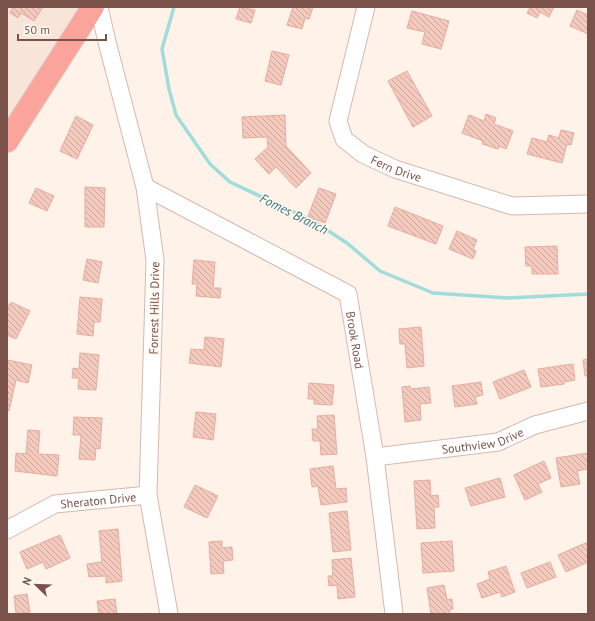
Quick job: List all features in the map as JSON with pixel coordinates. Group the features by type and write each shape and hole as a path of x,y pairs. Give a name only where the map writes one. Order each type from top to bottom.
{"highway":[{"path":"7,141 93,7"}],"street":[{"name":"Forrest Hills Drive","path":"100,7 107,42 146,187 155,260 148,495 169,614"},
{"name":"Fern Drive","path":"366,7 338,121 344,139 363,154 395,169 512,206 588,204"},
{"name":"Brook Road","path":"146,187 348,294 374,457 394,614"},
{"name":"Southview Drive","path":"374,457 498,442 536,425 588,411"},
{"name":"Sheraton Drive","path":"7,530 55,504 148,495"}],"shaded area":[{"path":"7,7 85,7 7,129"}],"building":[{"path":"13,7 43,7 34,21 21,13 18,18 10,13"},
{"path":"240,7 255,10 251,23 236,19"},
{"path":"293,7 313,7 309,19 305,18 302,29 287,25"},
{"path":"527,7 554,7 549,17 540,12 537,18 527,13 530,8"},
{"path":"577,10 588,15 588,34 570,26"},
{"path":"412,11 449,21 441,49 422,44 425,32 407,28"},
{"path":"272,51 289,55 281,85 265,81"},
{"path":"407,71 432,116 413,127 388,81"},
{"path":"486,114 496,118 494,124 513,131 506,149 499,146 498,149 482,144 483,141 462,133 469,115 484,121"},
{"path":"285,115 286,146 311,173 296,188 276,167 269,174 255,159 268,147 267,137 243,138 242,117"},
{"path":"76,116 93,125 77,159 60,151"},
{"path":"561,130 574,133 571,145 567,144 562,163 527,154 532,138 547,142 549,135 559,138"},
{"path":"85,187 105,188 104,227 85,227"},
{"path":"36,188 54,196 47,211 29,203"},
{"path":"319,188 336,194 325,223 308,216"},
{"path":"395,207 443,226 436,244 388,226"},
{"path":"457,231 477,240 473,249 476,251 473,259 449,249"},
{"path":"557,246 558,274 532,274 532,266 526,266 525,247"},
{"path":"87,259 102,262 98,283 83,280"},
{"path":"194,260 215,262 213,288 221,288 220,298 196,296 197,284 192,284"},
{"path":"80,297 102,299 100,322 94,322 93,336 77,334"},
{"path":"11,302 30,311 16,339 7,335 7,309"},
{"path":"421,327 424,366 407,368 405,344 400,344 399,329"},
{"path":"205,337 224,339 221,367 189,363 191,349 204,350"},
{"path":"80,353 99,355 96,390 78,389 79,378 72,378 73,368 79,369"},
{"path":"588,359 588,376 585,376 583,360"},
{"path":"7,360 32,365 28,383 16,380 9,411 7,410"},
{"path":"573,364 575,380 564,382 564,384 541,387 538,369"},
{"path":"524,370 531,387 500,399 493,382"},
{"path":"481,382 483,395 475,397 477,404 455,407 452,386"},
{"path":"309,383 334,385 332,405 314,404 314,399 308,399"},
{"path":"410,386 411,389 429,387 431,403 420,404 421,420 405,422 402,387"},
{"path":"196,412 216,414 213,440 193,437"},
{"path":"334,415 337,454 321,455 320,441 313,441 312,429 318,429 317,416"},
{"path":"74,417 102,418 100,449 96,448 95,460 79,459 81,435 73,435"},
{"path":"28,430 40,431 38,454 59,455 57,476 15,471 16,453 26,454"},
{"path":"588,453 588,469 577,471 580,484 561,487 556,458"},
{"path":"544,461 551,478 538,484 542,492 525,500 514,475"},
{"path":"333,466 336,489 346,488 347,502 321,505 318,486 312,487 310,469"},
{"path":"500,478 505,497 471,506 465,488"},
{"path":"430,480 431,496 438,495 439,507 434,507 435,528 417,529 414,481"},
{"path":"195,485 218,496 207,518 184,507"},
{"path":"347,511 351,550 333,552 329,513"},
{"path":"118,529 122,581 106,583 106,576 89,577 87,564 102,562 99,531"},
{"path":"60,535 70,558 46,569 43,562 27,569 20,552"},
{"path":"222,541 222,548 232,547 233,560 223,561 224,573 211,574 209,542"},
{"path":"452,541 454,571 423,573 421,543"},
{"path":"588,542 588,562 566,572 558,555"},
{"path":"351,558 355,597 338,599 337,585 329,586 328,576 333,576 332,560"},
{"path":"550,562 556,577 527,588 521,573"},
{"path":"506,566 515,592 502,597 500,592 482,598 477,584 490,579 488,572"},
{"path":"444,585 447,600 452,599 453,609 449,610 450,614 431,614 427,588"},
{"path":"27,594 30,612 16,614 14,596"},
{"path":"115,599 117,614 99,614 97,601"}],"waterway":[{"name":"Fomes Branch","path":"174,7 162,49 169,89 176,115 210,164 230,182 313,221 347,243 380,271 433,293 508,298 588,294"}]}
